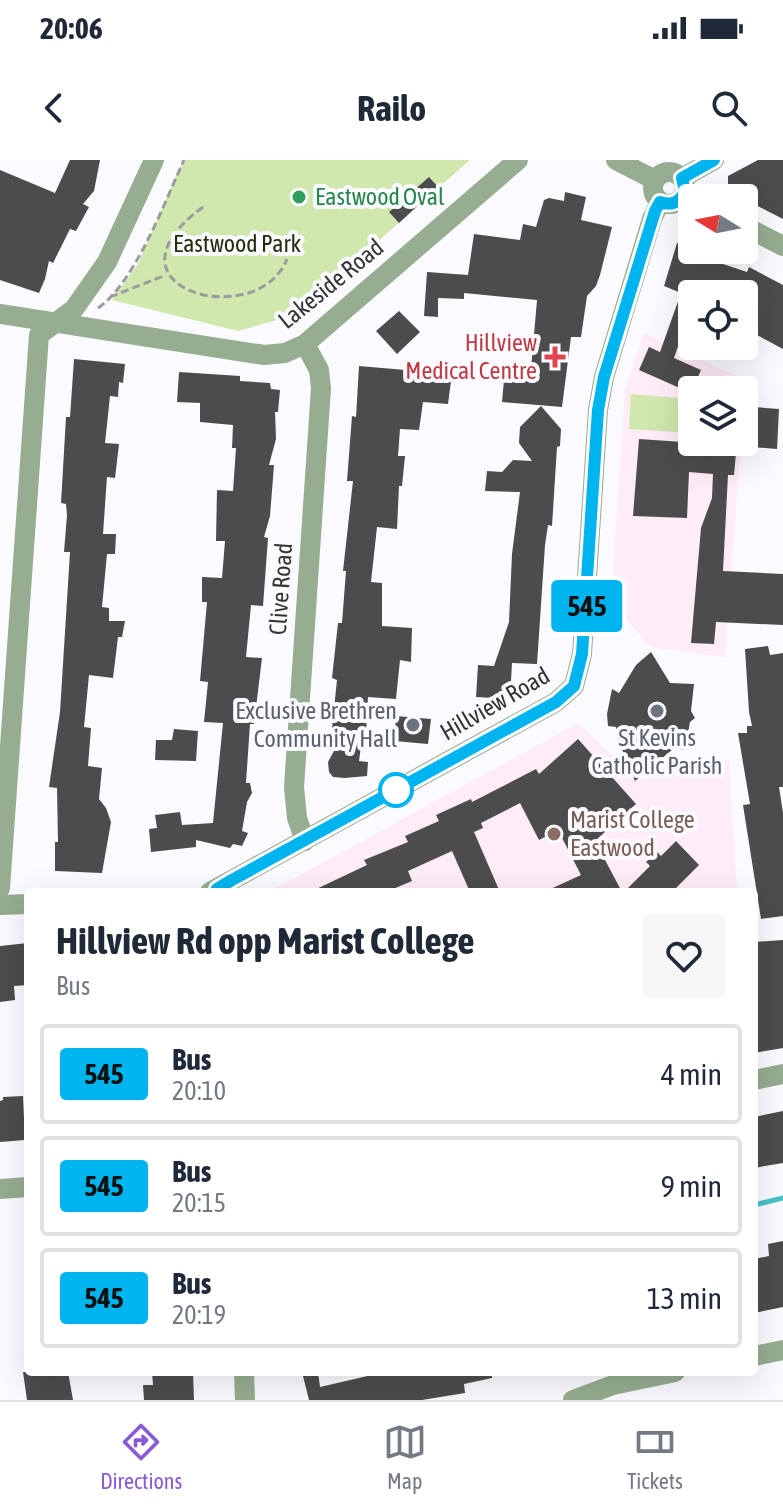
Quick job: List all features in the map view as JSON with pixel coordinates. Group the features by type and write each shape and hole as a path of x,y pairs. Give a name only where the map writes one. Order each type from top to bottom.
{"street":[{"path":"0,888 9,623 39,335 74,309 107,262 154,160"},
{"name":"Lakeside Road","path":"0,314 264,355 285,353 305,344 518,160"},
{"path":"616,160 655,180"},
{"path":"692,184 714,160"},
{"path":"678,200 675,203 660,202 654,195 655,180 665,172 675,173 682,184"},
{"name":"Hillview Road","path":"220,888 556,702 574,686 582,654 602,388 652,219 660,202"},
{"path":"758,233 783,246"},
{"name":"Clive Road","path":"305,344 319,370 321,388 294,787 297,818 305,841"},
{"path":"0,905 24,904"},
{"path":"758,1079 783,1074"},
{"path":"0,1189 24,1187"},
{"path":"758,1355 783,1350"},
{"path":"244,1376 245,1400"},
{"path":"573,1400 613,1385 656,1376"}],"path":[{"path":"98,308 110,297 135,262 184,160"},
{"path":"203,207 170,241 165,253 167,275 178,285 193,293 247,295 274,280 282,272 287,259"},
{"path":"110,297 167,275"}],"shaded area":[{"path":"644,333 678,349 678,360 702,360 736,376 678,376 678,456 740,456 725,657 650,647 611,601 625,391"},
{"name":"Marist College Eastwood","path":"578,723 638,780 729,761 737,888 276,888"}],"green space":[{"name":"Eastwood Park","path":"183,160 470,160 295,315 238,331 112,300 138,264"},
{"path":"631,394 678,398 678,432 629,429"}],"building":[{"path":"70,160 100,160 94,191 83,204 89,207 76,231 70,229 53,263 49,261 39,293 0,280 0,170 55,193"},
{"path":"758,160 783,160 783,219 758,206 758,184 728,184 728,176"},
{"path":"429,177 438,187 399,223 389,212"},
{"path":"565,192 586,197 581,220 612,227 600,275 587,296 581,337 571,337 562,407 502,402 505,368 531,369 537,300 464,293 464,299 438,298 438,317 424,316 427,272 468,275 474,234 520,240 523,224 536,227 544,200 564,201"},
{"path":"677,243 678,264 723,264 747,272 749,267 783,285 783,349 758,336 758,280 678,280 678,292 664,286"},
{"path":"678,301 678,346 674,358 701,370 698,376 678,376 678,387 639,370 649,347 660,352"},
{"path":"399,311 420,332 397,354 376,331"},
{"path":"74,359 125,364 118,397 110,396 105,443 119,444 115,478 107,477 103,534 116,534 115,554 107,554 102,607 109,608 109,621 125,621 122,637 118,637 113,678 89,675 84,727 91,728 88,766 102,768 99,799 111,822 102,873 55,871 57,788 49,787 60,712 70,552 64,552 67,515 66,504 61,503 66,417 70,417"},
{"path":"359,366 417,371 416,379 451,381 448,404 423,402 419,430 400,429 398,456 405,456 402,486 399,486 397,529 377,527 371,582 382,583 382,626 412,628 411,662 400,660 396,699 368,697 366,732 363,731 359,761 368,762 367,776 345,778 333,777 328,762 341,738 331,738 337,680 332,678 338,623 342,623 346,571 343,571 353,481 347,481"},
{"path":"179,372 240,376 240,381 270,383 271,389 280,390 278,412 275,412 276,439 269,465 274,465 270,516 264,537 268,538 263,606 251,605 246,657 262,658 254,724 250,724 246,783 250,783 252,793 247,802 242,831 248,833 242,846 233,844 230,848 196,840 196,847 151,852 149,829 157,828 155,815 180,812 182,825 213,823 223,723 204,722 208,682 200,681 207,602 202,602 202,577 222,578 225,541 216,541 217,490 233,491 236,448 232,448 233,425 200,422 200,403 177,402"},
{"path":"541,406 561,429 552,526 548,525 545,545 537,664 512,663 510,699 476,697 478,665 494,666 509,622 512,554 520,492 485,491 487,471 502,472 513,460 532,461 519,443 520,427"},
{"path":"758,407 779,409 777,449 758,448"},
{"path":"639,439 678,442 678,456 736,456 734,475 728,475 723,571 783,574 783,625 716,622 714,644 691,643 701,528 712,498 713,474 689,472 687,518 633,516"},
{"path":"768,646 770,655 783,653 783,787 779,787 783,813 783,916 761,919 743,805 750,804 738,733 747,733 747,726 752,726 745,649"},
{"path":"651,652 670,683 694,684 691,711 695,718 690,722 685,750 673,749 635,781 616,727 608,726 607,714 612,689 619,693 636,665"},
{"name":"Exclusive Brethren Community Hall","path":"396,716 431,719 428,744 394,741"},
{"path":"174,729 198,731 196,761 155,760 156,740 172,740"},
{"path":"578,739 636,804 595,841 620,888 553,888 581,875 558,830 539,840 520,803 481,823 483,828 474,832 498,888 468,888 452,851 408,871 412,881 395,888 318,888 367,865 364,860 408,842 405,836 439,821 436,815 471,799 472,802 536,769 539,774"},
{"path":"676,841 699,865 676,888 628,888 650,866 646,862 657,852 661,856"},
{"path":"783,940 783,1048 758,1052 758,942"},
{"path":"24,943 24,985 14,986 15,1000 0,1002 0,946"},
{"path":"23,1096 24,1140 0,1142 0,1101 3,1097"},
{"path":"783,1111 783,1163 758,1167 758,1116"},
{"path":"783,1241 783,1307 758,1312 758,1258 769,1256 768,1244"},
{"path":"23,1372 24,1376 69,1376 73,1400 27,1400"},
{"path":"152,1376 193,1376 194,1400 144,1400 143,1385 153,1385"},
{"path":"303,1376 319,1376 320,1387 368,1376 492,1376 464,1384 465,1393 422,1400 309,1400"}],"waterway":[{"path":"758,1204 783,1198"}],"bus line":[{"name":"545","path":"219,888 556,702 574,686 582,654 598,410 604,377 655,211 660,202 671,204 680,200 685,191 682,178 714,160"}],"place":[{"name":"Eastwood Oval","path":"299,197"},
{"name":"Hillview Medical Centre","path":"555,357"},
{"name":"St Kevins Catholic Parish","path":"657,711"},
{"name":"Exclusive Brethren Community Hall","path":"413,725"},
{"name":"Marist College Eastwood","path":"554,834"}]}
